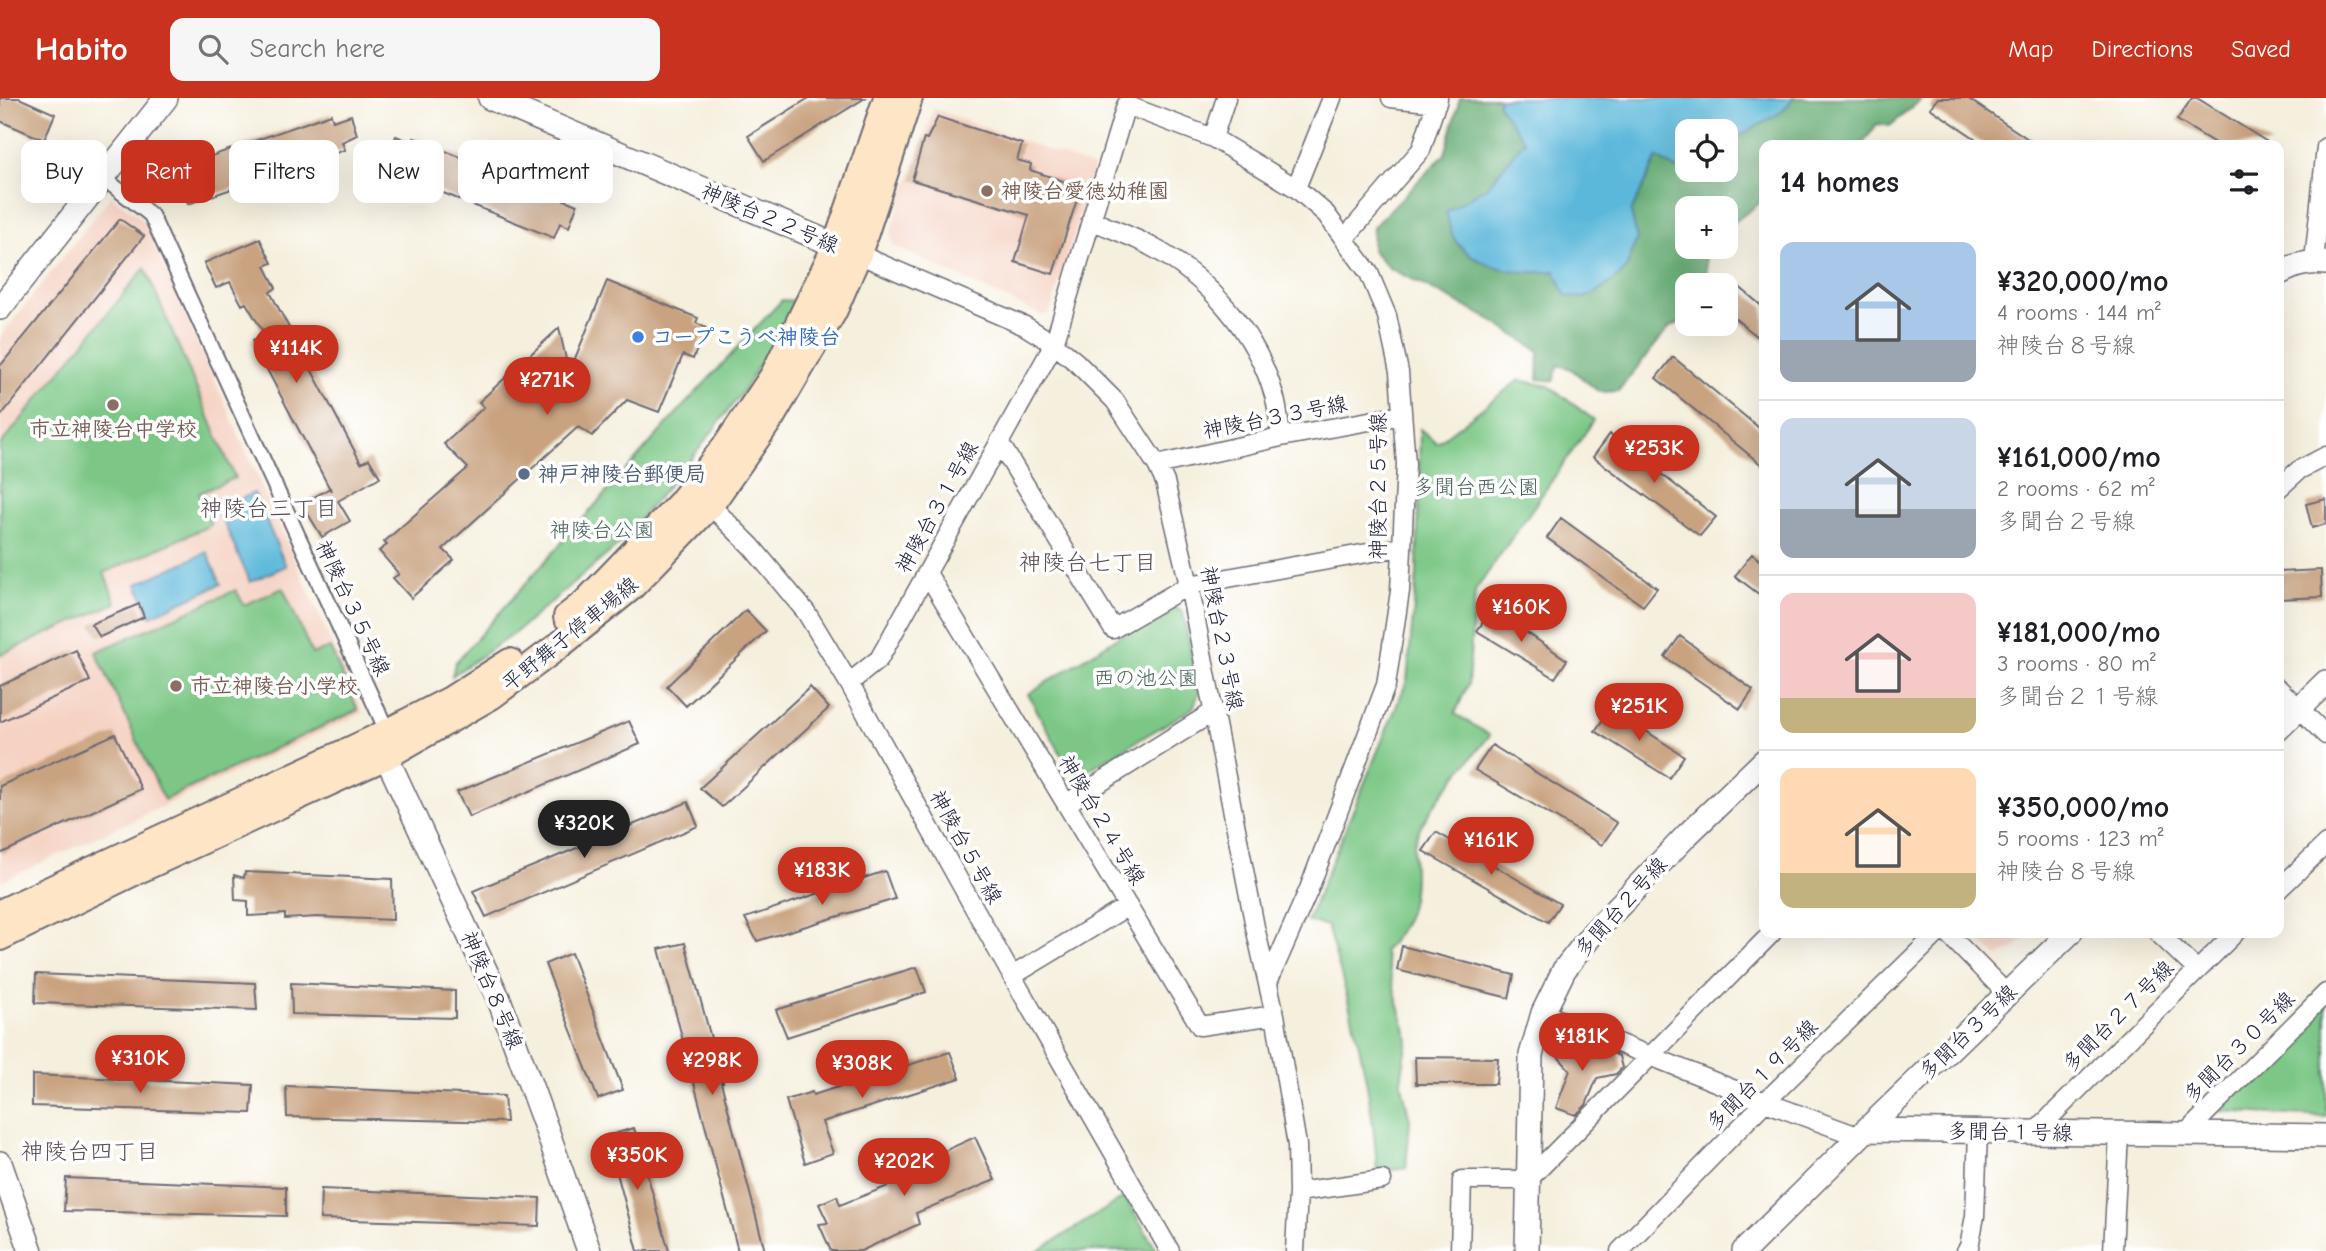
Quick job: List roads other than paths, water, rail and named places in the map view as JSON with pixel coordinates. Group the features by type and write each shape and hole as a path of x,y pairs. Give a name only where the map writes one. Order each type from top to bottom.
{"main road":[{"name":"平野舞子停車場線","path":"0,913 491,696 630,588 700,499 772,416 833,312 887,98"},
{"name":"平野舞子停車場線","path":"847,250 909,98"},
{"name":"平野舞子停車場線","path":"0,937 138,870 382,742"}],"street":[{"path":"107,171 166,98"},
{"name":"神陵台２２号線","path":"490,98 847,250"},
{"path":"1213,138 1226,98"},
{"path":"1296,188 1332,98"},
{"path":"1345,239 1421,150 1438,100 1391,98"},
{"name":"神陵台２５号線","path":"1126,105 1213,138 1296,188 1326,214 1370,273 1387,316 1399,372 1406,464 1400,591 1386,685 1309,889 1268,982"},
{"name":"神陵台３１号線","path":"849,683 879,659 1054,344 1126,105"},
{"path":"2284,271 2293,266 2320,262 2326,147"},
{"name":"神陵台３５号線","path":"107,181 151,215 382,742"},
{"path":"0,307 82,203"},
{"path":"1091,220 1151,246 1199,278 1235,318 1262,361 1274,396 1281,437"},
{"name":"神陵台２３号線","path":"847,250 1025,326 1054,344 1115,401 1157,465 1165,482 1189,584 1255,927 1275,1015 1297,1145 1298,1192 1294,1251"},
{"name":"神陵台３３号線","path":"1157,465 1281,437 1402,415"},
{"path":"999,442 1113,629 1189,584 1401,547"},
{"path":"2284,483 2298,470 2326,456"},
{"name":"神陵台５号線","path":"700,499 751,546 806,612 849,683 1012,976 1170,1251"},
{"name":"神陵台２４号線","path":"926,573 1200,1026 1275,1015"},
{"path":"2284,723 2326,682"},
{"path":"2284,694 2326,735"},
{"path":"1066,804 1213,712"},
{"name":"神陵台８号線","path":"382,742 500,1002 589,1251"},
{"name":"多聞台２号線","path":"1527,1251 1531,1055 1543,1013 1564,970 1593,933 1688,834 1759,766"},
{"path":"2284,884 2326,844"},
{"path":"1012,976 1128,906"},
{"path":"1460,1251 1462,1180 1528,1180 1767,938"},
{"name":"多聞台１９号線","path":"1620,1251 1765,1102 1933,938"},
{"path":"1952,938 2007,994"},
{"name":"多聞台３号線","path":"1863,1134 2065,938"},
{"path":"2163,938 2197,970"},
{"name":"多聞台２７号線","path":"2034,1133 2230,938"},
{"name":"多聞台３０号線","path":"2185,1134 2326,993"},
{"path":"1543,1013 1765,1102 1863,1134 1744,1251"},
{"path":"1966,1251 1975,1216 1978,1132"},
{"name":"多聞台１号線","path":"1863,1134 1978,1132 2326,1136"},
{"path":"2113,1251 2119,1134"},
{"path":"0,1163 32,1251"},
{"path":"1298,1192 1382,1180"}],"water":[{"path":"1499,98 1794,98 1783,111 1738,137 1738,119 1675,119 1675,169 1657,158 1631,212 1637,238 1625,271 1601,290 1584,298 1566,296 1555,271 1516,271 1490,265 1467,252 1453,237 1446,212 1488,186 1524,141 1498,104"},
{"path":"254,493 286,566 250,582 218,509"},
{"path":"207,552 221,584 151,616 137,584"}],"place":[{"name":"神陵台愛徳幼稚園","path":"987,191"},
{"name":"コープこうべ神陵台","path":"638,337"},
{"name":"市立神陵台中学校","path":"113,405"},
{"name":"神戸神陵台郵便局","path":"524,474"},
{"name":"市立神陵台小学校","path":"176,686"}],"district":[{"name":"神陵台三丁目","path":"269,508"},
{"name":"神陵台七丁目","path":"1088,562"},
{"name":"神陵台四丁目","path":"90,1151"}],"park label":[{"name":"多聞台西公園","path":"1476,487"},
{"name":"神陵台公園","path":"602,530"},
{"name":"西の池公園","path":"1146,678"}]}
